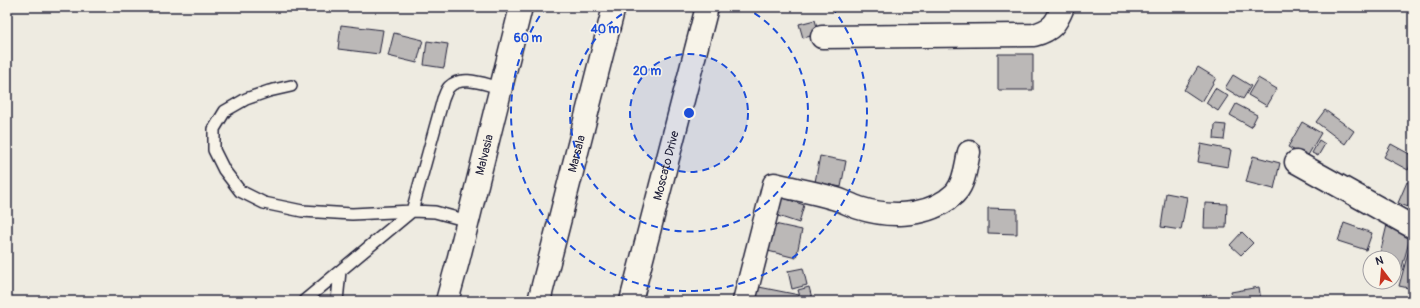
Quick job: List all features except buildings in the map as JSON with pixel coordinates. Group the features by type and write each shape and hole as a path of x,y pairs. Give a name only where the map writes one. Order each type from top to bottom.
{"street":[{"name":"Malvasia","path":"447,301 520,7"},
{"name":"Marsala","path":"539,301 614,7"},
{"name":"Moscato Drive","path":"631,301 707,7"},
{"path":"822,37 1034,35 1049,30 1056,24 1063,7"},
{"path":"744,301 774,184 820,194 859,208 901,214 922,212 941,203 956,193 964,177 969,152"},
{"path":"1296,162 1413,227"}],"lane":[{"path":"304,301 412,211 443,99 449,87 460,81 472,81 501,88"},
{"path":"291,86 269,91 246,99 225,111 214,129 214,150 224,170 240,191 264,203 302,211 352,214 412,211 435,212 468,221"},
{"path":"338,301 340,271"}]}
